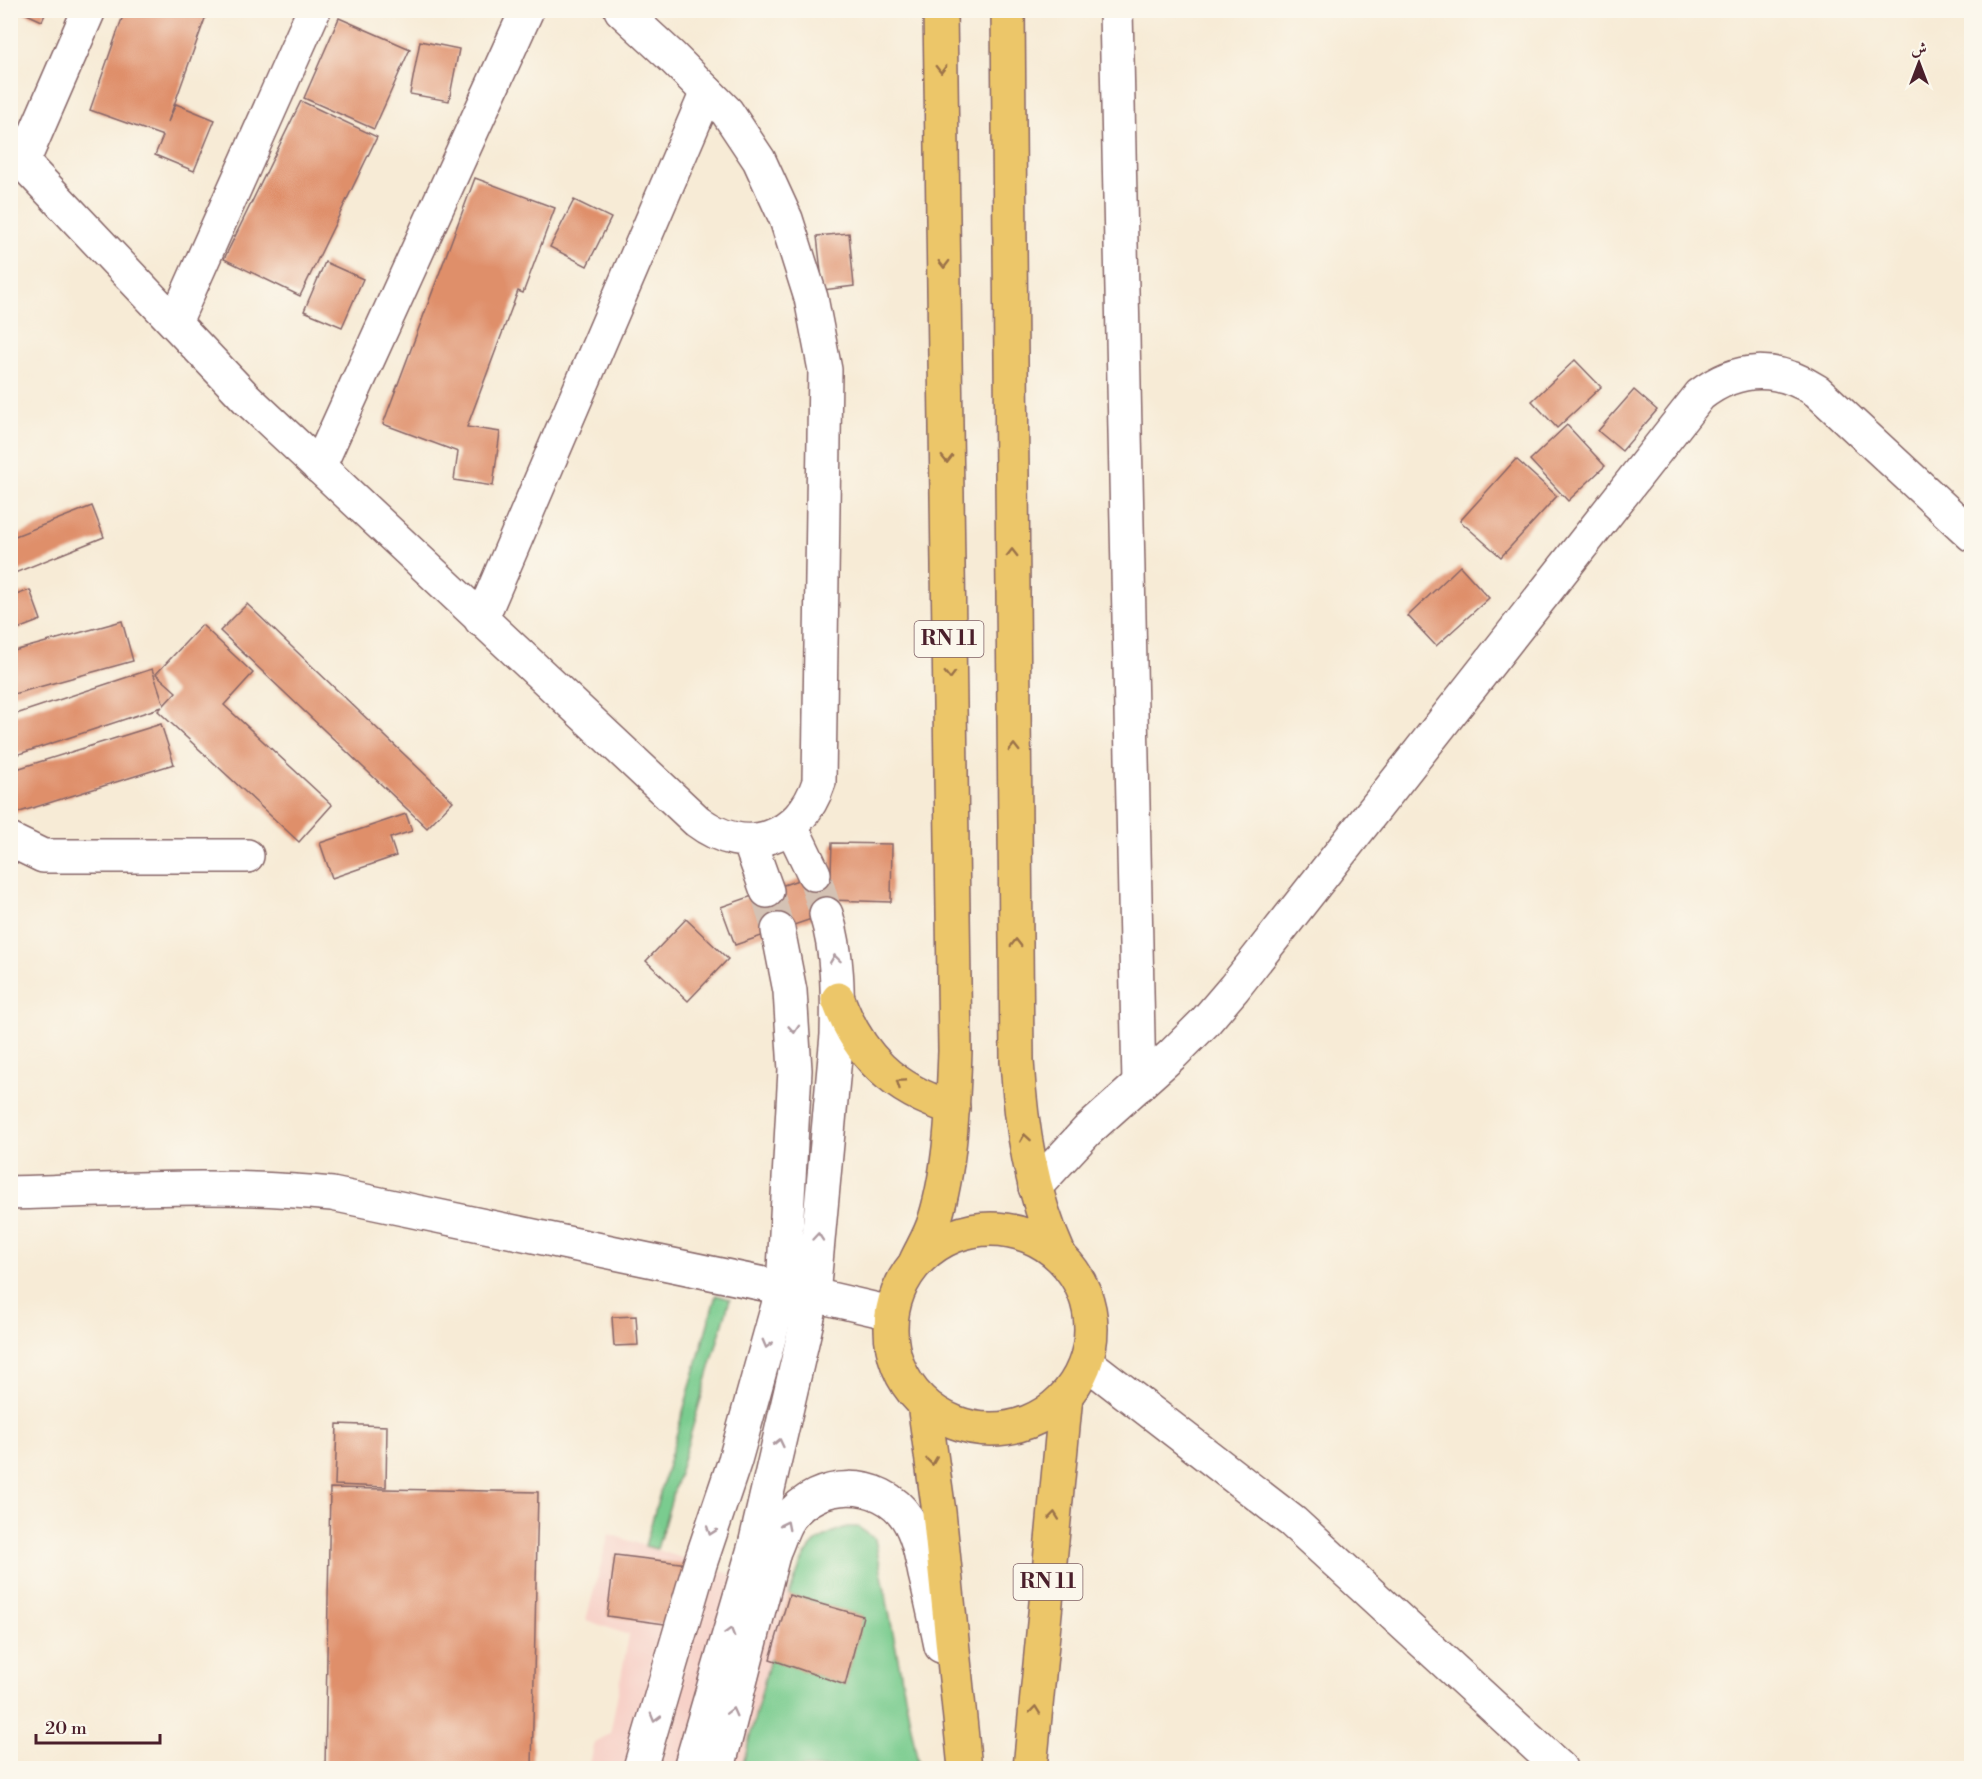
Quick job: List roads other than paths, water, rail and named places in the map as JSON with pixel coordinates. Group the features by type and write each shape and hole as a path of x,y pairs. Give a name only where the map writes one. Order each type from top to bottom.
{"highway":[{"name":"RN 11","path":"916,1262 935,1220 946,1164 955,1051 940,10"},
{"name":"RN 11","path":"1008,10 1017,1060 1020,1103 1035,1187 1047,1227 1059,1254"},
{"path":"838,999 847,1023 877,1066 897,1083 920,1096 952,1108"},
{"path":"986,1228 1025,1234 1059,1254 1082,1286 1092,1324 1086,1362 1066,1396 1035,1419 997,1429 958,1424 924,1404 903,1378 892,1347 891,1313 900,1286 916,1262 948,1238 986,1228"},
{"name":"RN 11","path":"1030,1768 1066,1396"},
{"path":"924,1404 939,1512 965,1768"}],"street":[{"path":"90,10 17,156 246,398 697,821 712,832 730,839 748,841 764,839 791,826 804,813 814,799 819,782 825,370 811,298 786,219 759,160 727,112 621,10"},
{"path":"175,322 314,10"},
{"path":"319,467 526,10"},
{"path":"1116,10 1139,1085"},
{"path":"482,620 707,92"},
{"path":"1035,1187 1087,1131 1204,1022 1234,988 1700,395 1714,384 1749,373 1767,372 1802,381 1817,391 1971,535"},
{"path":"791,826 814,874"},
{"path":"10,840 43,856 247,856"},
{"path":"748,841 767,891"},
{"path":"690,1768 755,1545 798,1291 837,1035 836,963 826,914"},
{"path":"640,1768 700,1564 735,1460 798,1291 795,1070 790,990 778,930"},
{"path":"10,1193 227,1187 332,1194 798,1291 891,1313"},
{"path":"1086,1362 1293,1522 1560,1768"},
{"path":"718,1768 774,1551 789,1518 805,1502 825,1491 847,1487 870,1490 890,1501 906,1516 917,1537 949,1682 965,1768"}],"tunnel":[{"path":"814,874 826,914"},
{"path":"767,891 778,930"}]}
